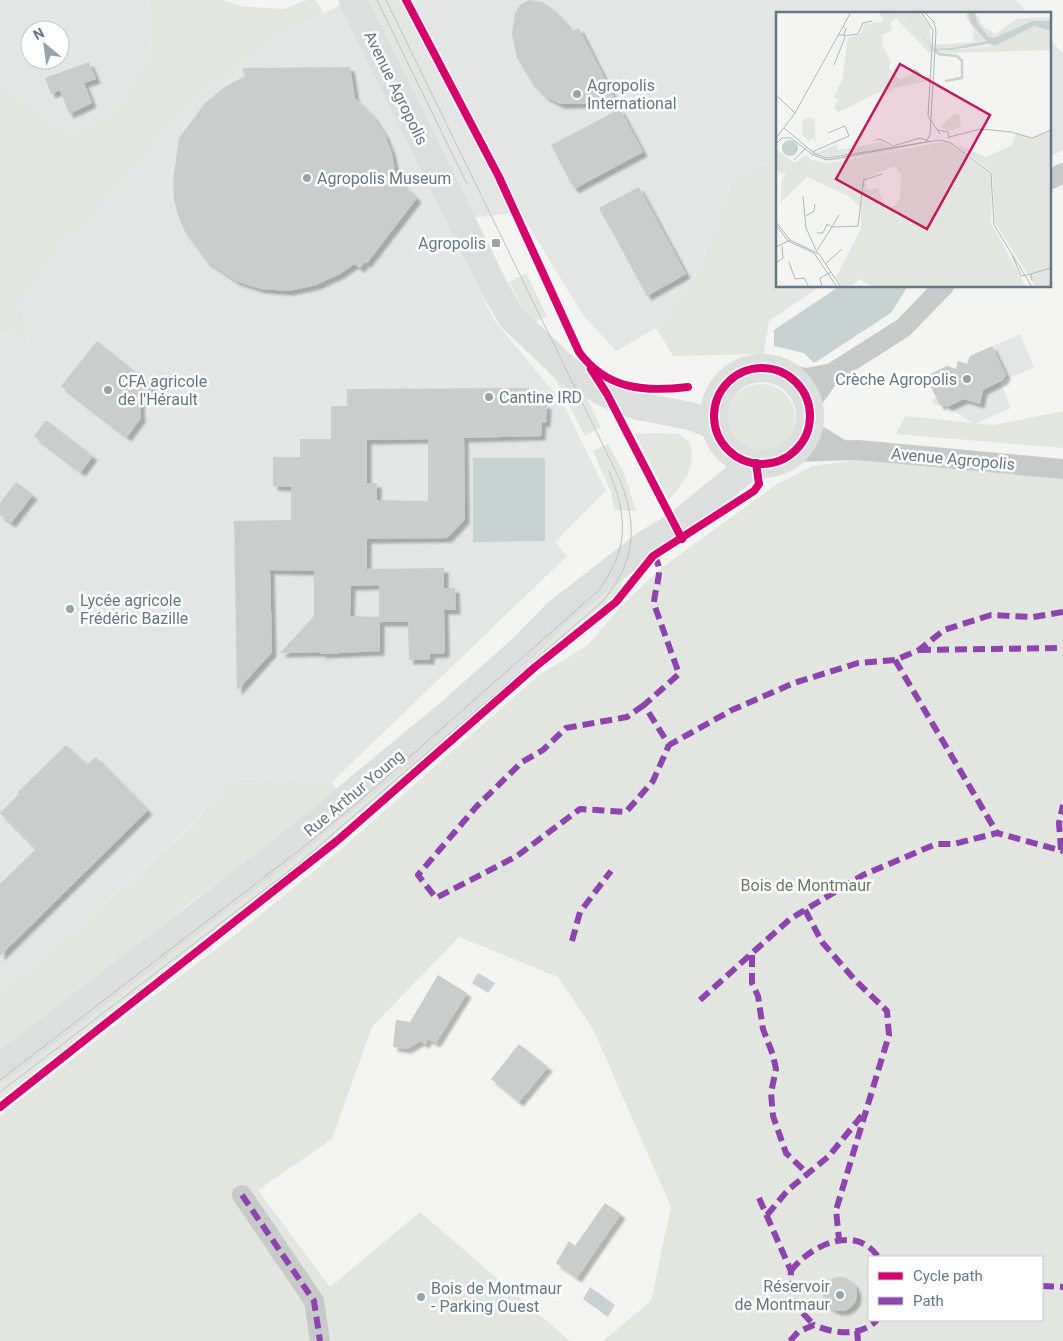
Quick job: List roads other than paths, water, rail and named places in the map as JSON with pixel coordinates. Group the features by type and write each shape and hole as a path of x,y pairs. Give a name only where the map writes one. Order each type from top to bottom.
{"street":[{"name":"Avenue Agropolis","path":"353,0 494,287 512,318 567,370 607,394 638,406 652,407 690,416 719,436"},
{"path":"1050,180 1063,173"},
{"path":"700,508 719,436 714,405 726,384 739,374 755,368 766,368 806,378 832,373 903,328 942,288"},
{"path":"719,436 742,460 756,464 776,461 793,452 800,445 809,417 832,373"},
{"path":"787,374 803,390 809,417"},
{"name":"Avenue Agropolis","path":"652,407 690,401 726,384"},
{"name":"Avenue Agropolis","path":"809,417 843,450"},
{"name":"Avenue Agropolis","path":"793,452 843,450 1063,469"},
{"name":"Rue Arthur Young","path":"0,1068 284,850 450,712 522,649 557,613 646,544 700,508 741,473 756,464"},
{"path":"242,1194 314,1301 320,1341"}],"tram line":[{"path":"377,0 467,184"},
{"path":"0,1092 298,864 603,601 622,572 627,558 631,530 630,515 621,482 386,0"},
{"path":"0,1080 306,845 365,796 598,591 615,561 622,533 620,503 609,471"}],"place":[{"name":"Agropolis International","path":"577,94"},
{"name":"Agropolis Museum","path":"307,178"},
{"name":"Agropolis","path":"496,243"},
{"name":"Crèche Agropolis","path":"967,379"},
{"name":"CFA agricole de l'Hérault","path":"108,390"},
{"name":"Cantine IRD","path":"489,397"},
{"name":"Lycée agricole Frédéric Bazille","path":"70,609"},
{"name":"Réservoir de Montmaur","path":"840,1295"},
{"name":"Bois de Montmaur - Parking Ouest","path":"421,1297"}],"park label":[{"name":"Bois de Montmaur","path":"806,885"}]}
